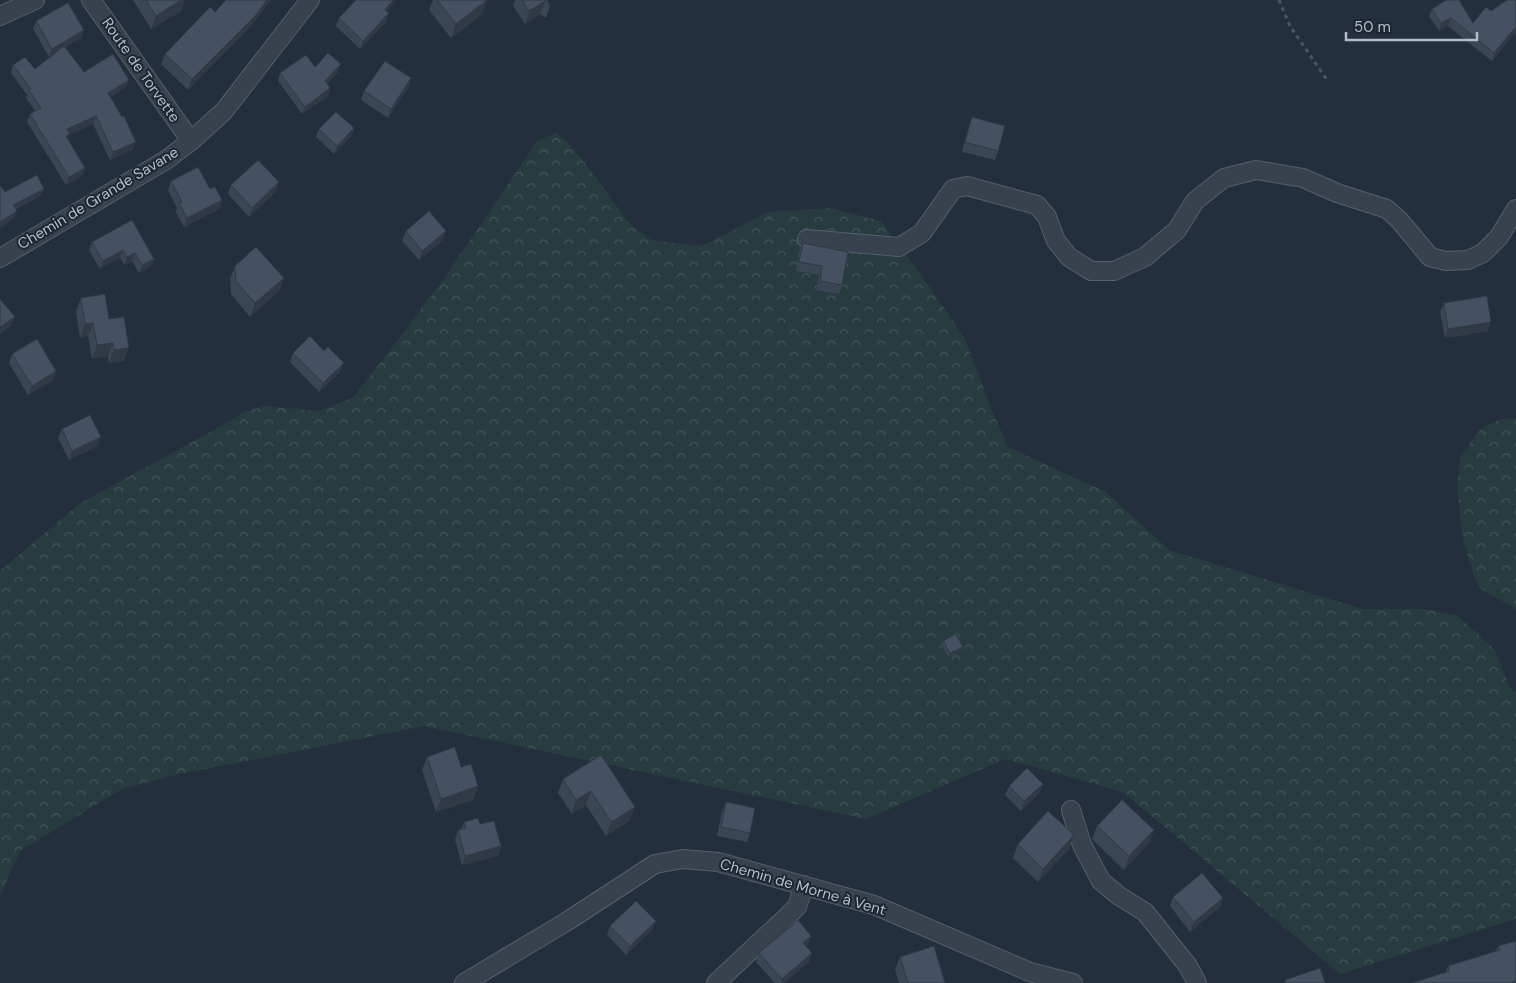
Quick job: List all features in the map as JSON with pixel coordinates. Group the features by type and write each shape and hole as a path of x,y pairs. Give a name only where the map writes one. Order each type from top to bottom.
{"street":[{"path":"0,16 35,0"},
{"name":"Route de Torvette","path":"91,0 191,141"},
{"name":"Chemin de Grande Savane","path":"0,258 166,160 191,141 224,111 310,0"},
{"path":"807,239 898,247 922,233 953,189 967,186 1037,205 1047,217 1056,241 1069,257 1092,272 1114,272 1145,257 1177,230 1195,201 1224,178 1256,170 1303,178 1337,193 1387,209 1400,221 1430,257 1446,261 1468,260 1483,253 1499,238 1516,209"},
{"path":"1071,810 1082,845 1102,881 1119,896 1145,912 1188,966 1197,983"},
{"name":"Chemin de Morne à Vent","path":"464,983 566,922 655,864 683,859 718,862 874,905 1030,972 1073,983"},
{"path":"716,983 735,976 797,907 804,885"}],"path":[{"path":"1279,0 1290,26 1326,80"}],"green space":[{"path":"556,133 568,143 592,172 628,222 651,240 702,246 768,212 830,208 881,221 965,339 1008,447 1106,492 1169,550 1363,609 1424,609 1458,616 1495,650 1509,687 1516,693 1516,919 1340,974 1123,792 1005,759 866,819 424,726 175,775 122,789 20,851 0,896 0,571 79,504 244,412 265,406 319,411 354,397 440,284 538,140"},
{"path":"1516,418 1516,609 1478,587 1463,541 1457,485 1461,455 1481,429 1498,420"}],"building":[{"path":"146,0 181,0 156,16"},
{"path":"226,0 267,0 255,16 192,79 165,54 210,7 215,12"},
{"path":"356,0 393,0 385,10 389,13 363,41 339,18"},
{"path":"437,0 487,0 456,24"},
{"path":"522,0 547,0 550,5 545,1 529,11"},
{"path":"1446,0 1459,0 1473,23 1486,7 1491,11 1507,0 1516,0 1516,28 1494,53 1451,18 1441,23 1432,9"},
{"path":"68,3 84,30 52,49 36,21"},
{"path":"64,46 84,72 113,54 129,80 108,93 122,117 124,116 136,142 113,152 96,116 67,129 70,134 66,136 85,168 69,177 30,114 41,108 29,90 31,89 13,65 25,57 35,69"},
{"path":"328,53 341,64 325,81 330,88 305,107 280,73 306,55 315,67"},
{"path":"385,61 411,78 391,109 364,91"},
{"path":"336,112 354,128 337,146 319,129"},
{"path":"972,117 1005,126 998,151 965,142"},
{"path":"258,160 279,182 252,208 231,185"},
{"path":"198,167 210,189 215,187 222,200 187,218 179,203 182,202 171,181"},
{"path":"37,175 44,189 13,205 17,211 0,222 0,185 5,192"},
{"path":"429,211 446,231 422,251 406,231"},
{"path":"132,220 154,259 142,265 135,253 127,257 123,250 103,261 92,242"},
{"path":"803,243 848,252 842,285 820,281 822,266 799,262"},
{"path":"256,247 284,278 255,303 236,281 235,266"},
{"path":"105,294 109,319 124,317 129,348 114,350 113,343 97,345 93,323 85,324 81,298"},
{"path":"1487,296 1491,322 1448,329 1444,303"},
{"path":"0,299 15,317 0,327"},
{"path":"310,336 324,351 328,347 344,363 323,383 293,353"},
{"path":"37,339 56,371 32,386 12,354"},
{"path":"90,415 101,437 72,451 62,429"},
{"path":"956,634 963,647 950,653 943,641"},
{"path":"455,747 461,767 471,764 478,786 441,799 427,757"},
{"path":"601,755 635,807 611,822 591,791 576,800 563,779"},
{"path":"1027,768 1043,784 1024,801 1009,786"},
{"path":"1122,800 1154,830 1129,856 1097,826"},
{"path":"726,802 755,808 750,833 721,827"},
{"path":"1048,811 1074,835 1043,869 1018,844"},
{"path":"478,818 480,824 494,821 501,846 465,856 458,830 466,828 464,822"},
{"path":"1202,873 1223,898 1194,922 1173,897"},
{"path":"636,901 656,921 630,946 610,926"},
{"path":"798,920 811,936 803,943 812,953 782,979 759,953"},
{"path":"1516,941 1516,981 1511,983 1412,983 1449,971 1448,966 1500,950 1498,946"},
{"path":"934,946 945,983 908,983 900,957"},
{"path":"1320,968 1325,983 1286,983 1285,980"}]}
